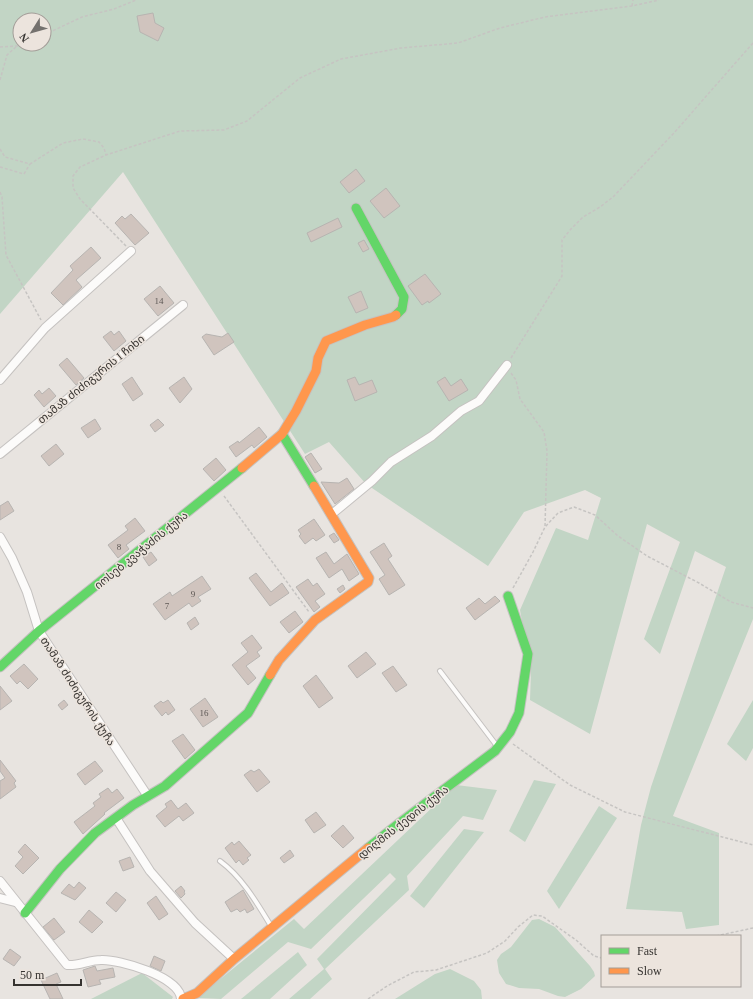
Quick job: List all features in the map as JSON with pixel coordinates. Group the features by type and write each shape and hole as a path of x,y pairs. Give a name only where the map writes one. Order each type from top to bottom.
{"street":[{"name":"იოსებ კვაჭაძის ქუჩა","path":"0,667 39,631 218,488 282,434 296,411 316,371 318,358 326,341 365,325 393,317 402,309 404,297 356,208"},
{"path":"0,380 45,328 131,251"},
{"name":"თამაზ ძიძიგურის I ჩიხი","path":"0,454 183,304"},
{"path":"332,514 372,481 391,462 432,436 461,411 479,401 507,365"},
{"path":"25,913 60,869 95,833 148,795 165,786 248,713 279,660 315,620 366,585 368,582 369,578 332,514 282,434"},
{"name":"თამაზ ძიძიგურის ქუჩა","path":"0,537 12,558 27,592 39,631 148,795"},
{"name":"დიღმის ქედის ქუჩა","path":"0,881 15,902 67,965 102,959 118,961 147,970 167,981 175,987 182,999 197,993 234,959 397,825 495,752 506,738 519,713 528,654 508,596"},
{"path":"116,818 150,871 195,923 234,959"},
{"path":"0,898 15,902"}],"lane":[{"path":"440,671 498,748"},
{"path":"220,861 228,867 256,901 272,928"}],"path":[{"path":"52,31 82,17 114,9 136,0"},
{"path":"632,6 633,0"},
{"path":"131,251 80,199 73,188 73,176 80,168 106,155 180,131 224,130 247,121 300,78 341,59 401,48 458,43 500,28 545,17 632,6 659,0"},
{"path":"544,527 547,451 544,432 520,399 516,380 507,365 562,276 562,240 583,217 613,197 673,134 753,43"},
{"path":"0,46 12,46"},
{"path":"0,80 7,55 12,51"},
{"path":"0,167 24,174 30,164 63,143 83,139 99,142 104,148 106,155"},
{"path":"0,150 5,157 30,164"},
{"path":"0,192 2,197 6,255 45,328"},
{"path":"218,488 315,620"},
{"path":"508,596 533,552 544,527 558,513 574,507 595,516 618,536 647,556 699,583 731,602 753,608"},
{"path":"506,738 570,785 625,812 753,846"},
{"path":"368,999 387,986 414,972 436,970 487,953 505,941 532,915 542,916 576,940 594,956 601,958"},
{"path":"721,935 753,928"}],"green space":[{"path":"0,0 753,0 753,619 673,816 719,833 719,925 686,929 682,912 626,909 641,825 651,787 726,567 695,551 660,654 644,639 680,542 647,524 590,734 530,700 531,672 520,610 556,528 588,540 601,498 585,490 524,512 488,566 366,484 329,442 305,454 123,172 0,314"},
{"path":"753,700 753,748 746,761 727,744"},
{"path":"534,780 556,784 525,842 509,831"},
{"path":"456,785 497,790 483,820 463,816 407,876 409,890 325,969 332,979 310,999 289,999 324,969 317,959 396,879 390,873 311,949 288,942 221,999 197,998 294,919 304,929"},
{"path":"599,806 617,818 559,909 547,891"},
{"path":"464,829 484,832 424,908 410,896"},
{"path":"539,919 555,927 594,972 595,976 581,989 565,997 539,989 519,988 506,984 499,973 497,960 501,954 511,947 532,920"},
{"path":"298,952 307,965 270,999 241,999"},
{"path":"450,969 474,981 481,990 482,999 395,999 435,974"},
{"path":"142,973 173,997 172,999 91,999"}],"building":[{"path":"153,13 155,23 164,28 158,41 140,32 137,16"},
{"path":"356,169 365,181 349,193 340,182"},
{"path":"386,188 400,206 384,218 370,201"},
{"path":"131,214 149,233 135,245 115,223 122,216 125,219"},
{"path":"338,218 342,227 311,242 307,233"},
{"path":"364,240 369,249 363,252 358,243"},
{"path":"91,247 101,258 76,280 82,287 63,305 51,293 73,270 70,266"},
{"path":"425,274 441,294 429,303 428,301 422,305 408,286"},
{"path":"160,286 174,303 158,316 144,299"},
{"path":"361,291 368,308 356,313 348,297"},
{"path":"111,331 114,335 119,331 126,341 114,351 103,337"},
{"path":"228,333 234,342 214,355 202,337 206,334 222,337"},
{"path":"67,358 84,378 76,385 59,365"},
{"path":"132,377 143,394 133,401 122,384"},
{"path":"184,377 192,389 180,403 169,388"},
{"path":"355,377 359,385 372,380 377,392 355,401 347,380"},
{"path":"445,377 451,386 461,379 468,390 449,401 437,382"},
{"path":"49,388 56,396 44,407 34,395 39,390 42,394"},
{"path":"95,419 101,429 88,438 81,428"},
{"path":"158,419 164,425 155,432 150,425"},
{"path":"259,427 267,437 254,448 252,445 236,457 229,447 238,441 239,443"},
{"path":"56,444 64,454 49,466 41,456"},
{"path":"311,453 322,469 315,473 305,457"},
{"path":"216,458 226,470 214,481 203,469"},
{"path":"347,478 354,489 335,504 321,482 339,483"},
{"path":"8,501 14,511 0,520 0,506"},
{"path":"135,518 145,531 126,545 129,549 118,558 108,545 128,530 125,526"},
{"path":"314,519 325,535 316,541 313,538 305,544 299,536 301,534 298,530"},
{"path":"334,533 339,540 334,543 329,536"},
{"path":"384,543 392,556 388,559 405,585 389,595 379,579 385,575 370,552"},
{"path":"151,552 157,560 149,566 143,557"},
{"path":"326,552 334,564 347,554 359,574 349,581 342,569 329,578 316,558"},
{"path":"256,573 271,592 282,583 289,593 270,606 249,578"},
{"path":"202,576 211,589 198,597 201,601 192,607 189,603 165,620 153,604 170,592 172,596"},
{"path":"308,579 313,586 317,583 325,594 315,601 320,607 314,612 296,587"},
{"path":"343,585 345,589 340,593 337,589"},
{"path":"495,596 500,601 475,620 466,608 479,598 485,604"},
{"path":"295,611 303,622 289,633 280,622"},
{"path":"195,617 199,624 191,630 187,623"},
{"path":"252,635 262,648 257,652 260,656 246,666 256,678 248,685 232,665 248,652 241,643"},
{"path":"366,652 376,664 357,678 348,666"},
{"path":"24,664 38,679 28,689 20,681 17,684 10,676"},
{"path":"393,666 407,685 396,692 382,673"},
{"path":"316,675 333,698 319,708 303,686"},
{"path":"0,686 12,701 0,710"},
{"path":"205,698 218,717 203,727 190,709"},
{"path":"64,700 68,705 62,710 58,705"},
{"path":"168,700 175,710 168,715 166,712 162,716 154,706 161,701 163,703"},
{"path":"183,734 195,750 185,759 172,741"},
{"path":"0,760 16,781 14,783 16,787 0,799 0,781 5,778 0,771"},
{"path":"95,761 103,771 85,785 77,774"},
{"path":"259,769 270,782 257,792 244,775 251,770 254,772"},
{"path":"108,788 112,793 117,789 124,798 104,813 105,814 83,834 74,822 95,806 93,803 101,797 99,794"},
{"path":"171,800 178,809 186,803 194,813 183,821 179,816 165,827 156,816 167,807 165,804"},
{"path":"316,812 326,825 314,833 305,820"},
{"path":"343,825 354,838 343,848 331,836"},
{"path":"239,841 251,855 247,858 249,860 243,865 239,860 236,863 225,848 232,842 234,845"},
{"path":"25,844 39,858 23,874 15,866 23,857 18,852"},
{"path":"290,850 294,856 284,863 280,858"},
{"path":"130,857 134,867 123,871 119,861"},
{"path":"79,882 86,888 75,900 61,893 69,884 74,888"},
{"path":"181,886 185,891 185,894 181,898 175,891"},
{"path":"243,890 254,909 247,913 245,909 240,912 237,909 231,912 225,902"},
{"path":"116,892 126,900 116,912 106,903"},
{"path":"156,896 168,914 159,920 147,903"},
{"path":"89,910 103,922 92,933 79,922"},
{"path":"54,918 65,932 54,940 43,927"},
{"path":"10,949 21,957 14,966 3,959"},
{"path":"154,956 165,961 161,971 150,966"},
{"path":"95,966 97,971 113,968 115,977 99,980 101,984 88,987 83,970"},
{"path":"57,973 61,982 56,984 63,999 50,999 41,980"}],"traffic: fast":[{"path":"356,208 404,297 402,309 396,315"},
{"path":"282,434 314,486"},
{"path":"0,667 39,631 242,468"},
{"path":"368,848 495,751 510,732 519,713 528,654 508,596"},
{"path":"25,913 60,869 95,833 133,805 165,786 248,713 270,675"}],"traffic: slow":[{"path":"242,468 282,434 296,411 316,371 318,358 326,341 365,325 396,315"},
{"path":"270,675 279,660 315,620 368,582 369,578 314,486"},
{"path":"183,999 197,993 234,959 368,848"}]}
